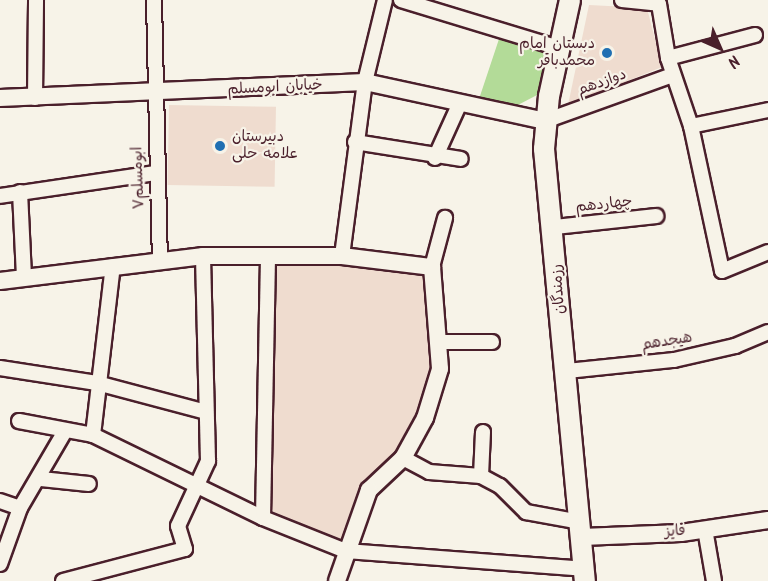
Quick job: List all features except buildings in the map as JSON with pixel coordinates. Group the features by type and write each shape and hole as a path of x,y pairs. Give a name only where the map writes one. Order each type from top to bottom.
{"main road":[{"name":"رزمندگان","path":"570,0 545,120 584,575"}],"street":[{"path":"35,98 36,0"},
{"name":"ابومسلم۷","path":"154,0 153,94 160,261"},
{"path":"342,256 355,142 365,82 385,0"},
{"path":"401,0 445,6 559,48"},
{"path":"622,0 659,4 670,76 691,126 722,271 768,252"},
{"path":"668,58 755,35"},
{"name":"دوازدهم","path":"545,120 670,76"},
{"name":"خیابان ابومسلم","path":"0,98 153,94 365,82 459,105 545,120"},
{"path":"435,158 459,105"},
{"path":"691,126 768,110"},
{"path":"355,142 435,158 462,159"},
{"path":"0,195 155,173"},
{"path":"20,192 24,277"},
{"name":"چهاردهم","path":"555,227 656,216"},
{"path":"336,580 369,490 403,458 425,418 440,369 432,267 445,218"},
{"path":"0,281 203,256 268,258 342,256 432,267"},
{"path":"68,581 185,549 178,526 208,461 203,256"},
{"path":"263,518 268,258"},
{"path":"93,435 97,383 113,266"},
{"name":"هیجدهم","path":"567,371 674,360 735,346 768,332"},
{"path":"438,342 492,342"},
{"path":"0,368 97,383 206,412"},
{"path":"19,422 93,435 199,484 263,518 346,551 584,575"},
{"path":"0,564 20,508 41,478 65,431"},
{"path":"481,476 483,432"},
{"path":"403,458 429,472 481,476 500,486 526,512 581,529"},
{"path":"41,478 89,484"},
{"path":"0,501 20,508"},
{"name":"فایز","path":"581,529 705,529 768,520"},
{"path":"705,529 714,581"}],"shaded area":[{"path":"589,5 647,8 662,67 568,105"},
{"name":"دبیرستان علامه حلی","path":"169,105 276,107 275,187 168,185"},
{"path":"276,257 432,267 440,369 403,458 360,488 346,551 263,518"}],"green space":[{"path":"500,36 547,53 541,93 512,108 479,99"}],"place":[{"name":"دبستان امام محمدباقر","path":"607,53"},
{"name":"دبیرستان علامه حلی","path":"220,146"}]}
